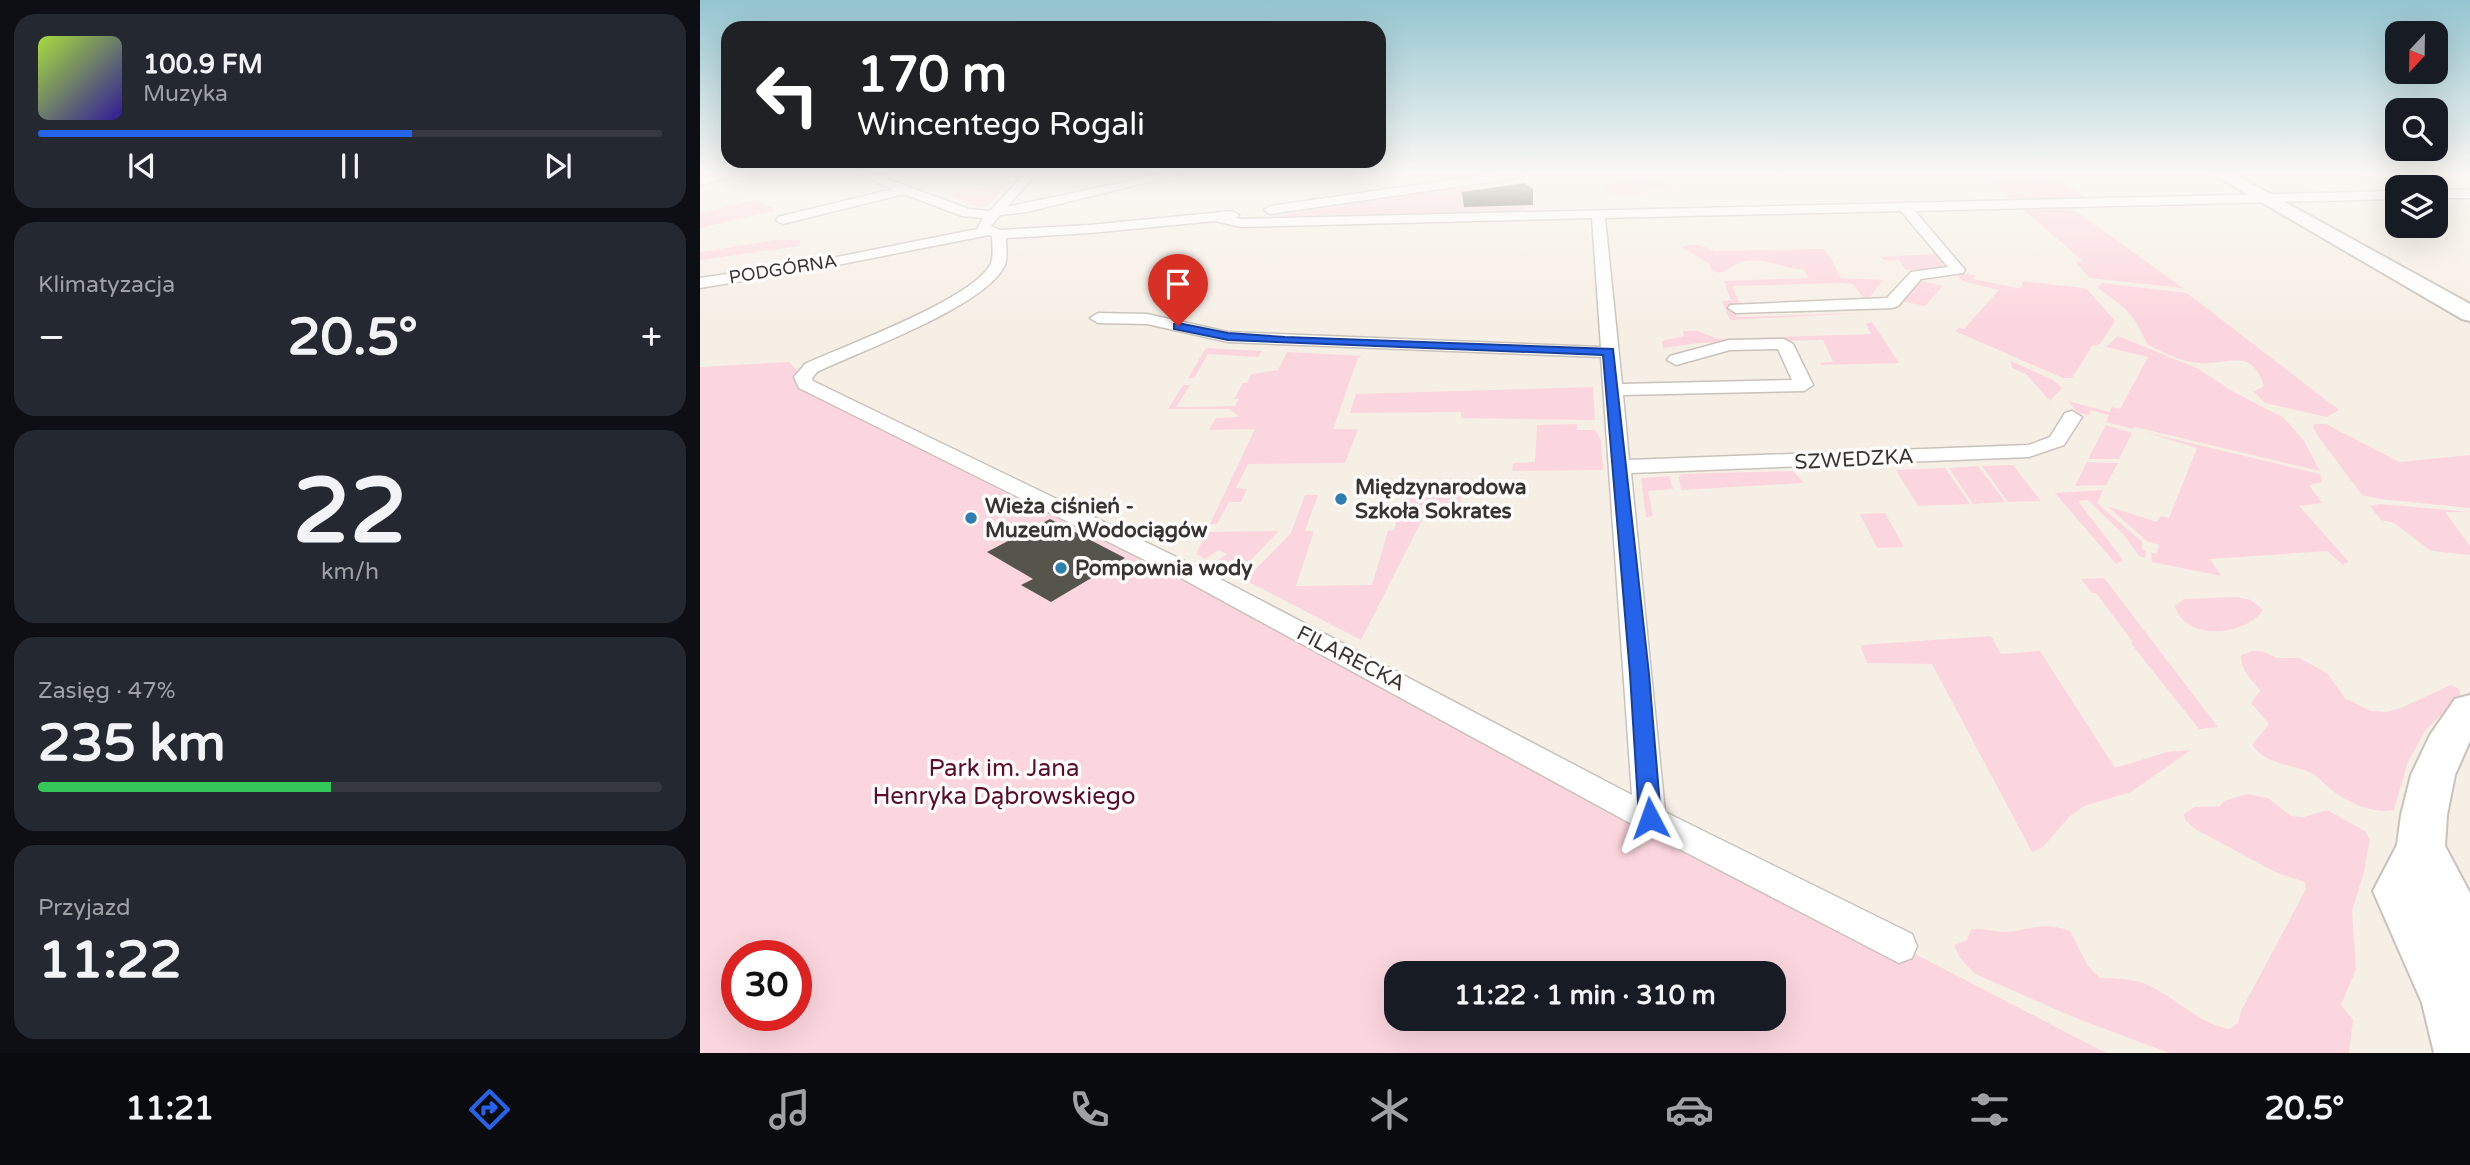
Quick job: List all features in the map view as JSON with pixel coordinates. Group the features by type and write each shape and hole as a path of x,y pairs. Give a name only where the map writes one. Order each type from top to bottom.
{"street":[{"path":"986,223 984,229 994,232"},
{"name":"PODGÓRNA","path":"700,283 822,264 994,232 1164,223"},
{"path":"1599,223 1640,674 1650,818"},
{"path":"1736,308 1892,303 1914,276 1958,268 1919,223"},
{"path":"2309,223 2470,314"},
{"name":"FILARECKA","path":"994,232 999,262 989,278 978,287 816,365 803,377 805,384 1190,573 1650,818 1899,946"},
{"path":"1098,318 1147,319 1221,336 1285,341 1609,352"},
{"path":"1612,390 1804,385 1784,344 1729,345 1676,360"},
{"name":"SZWEDZKA","path":"1619,467 2029,451 2058,442 2072,417"},
{"path":"2463,1053 2448,1002 2398,891 2421,847 2424,815 2433,775 2451,735 2470,710"}],"green space":[{"path":"700,223 721,223 700,228"},
{"path":"2039,223 2093,223 2183,288 2089,278 2076,262 2083,261"},
{"path":"778,240 800,240 800,246 700,260 700,252"},
{"path":"1699,245 1715,251 1823,249 1841,278 1883,280 1870,297 1863,297 1853,284 1842,283 1732,286 1740,304 1732,305 1737,317 1864,313 1730,320 1722,301 1731,300 1724,281 1809,278 1803,269 1759,261 1742,262 1721,272 1711,271 1710,264 1681,247"},
{"path":"1938,255 1944,266 1933,270 1906,270 1899,260 1883,260 1881,257"},
{"path":"1955,272 1975,275 1973,279 2018,288 2022,287 2022,281 2083,288 2088,290 2115,321 2100,344 2092,346 2072,378 2063,378 1955,331 1964,329 1999,290 1962,281"},
{"path":"1917,280 1943,286 1925,306 1901,301"},
{"path":"2102,283 2187,293 2339,410 2327,417 2265,403 2254,392 2264,386 2259,374 2246,362 2186,361 2147,344 2128,312 2099,289 2098,286"},
{"path":"1872,322 1899,363 1821,365 1820,363 1833,362 1823,340 1699,343 1663,348 1662,341 1684,336 1683,331 1697,331 1719,339 1871,334 1866,324"},
{"path":"2118,336 2199,369 2232,391 2284,418 2304,441 2320,471 2106,422 2109,415 2090,410 2089,415 2078,413 2068,401 2109,412 2112,407 2120,409 2148,357 2106,347"},
{"path":"1206,348 1262,351 1258,357 1208,354 1194,378 1188,378"},
{"path":"1287,352 1362,356 1358,358 1333,429 1358,429 1345,463 1248,464 1236,488 1247,489 1241,502 1229,502 1217,524 1210,524 1255,429 1209,430 1216,418 1240,417 1229,409 1168,409 1183,385 1190,385 1176,407 1235,406 1239,399 1234,399 1251,374 1278,370"},
{"path":"2011,361 2053,380 2062,388 2050,401 2026,374 2012,368"},
{"name":"Park im. Jana Henryka Dąbrowskiego","path":"789,362 803,377 2106,1053 700,1053 700,367"},
{"path":"1593,387 1595,420 1461,418 1461,412 1350,413 1356,394"},
{"path":"1577,424 1577,430 1595,430 1601,440 1603,470 1512,471 1513,463 1535,462 1537,425"},
{"path":"2315,424 2326,424 2399,462 2470,455 2470,508 2362,495 2318,436 2313,427"},
{"path":"2106,425 2132,433 2119,459 2088,459"},
{"path":"2144,432 2320,474 2322,482 2309,485 2322,503 2299,506 2349,562 2343,565 2327,551 2210,559 2221,576 2152,562 2151,552 2157,554 2159,545 2147,541 2107,506 2157,522 2161,516 2169,518 2197,448"},
{"path":"2087,462 2118,463 2106,485 2075,486"},
{"path":"2013,465 2041,501 2008,502 1982,466"},
{"path":"1978,466 2005,502 1973,504 1949,468"},
{"path":"1945,468 1970,504 1918,506 1896,470"},
{"path":"1793,471 1804,483 1681,490 1679,478 1681,474"},
{"path":"1669,476 1673,489 1648,491 1653,516 1646,517 1641,478"},
{"path":"2103,490 2097,503 2142,542 2142,549 2146,551 2145,558 2139,556 2124,535 2088,500 2078,501 2123,560 2116,564 2055,493"},
{"path":"1463,493 1454,518 1424,516 1361,640 1245,580 1291,533 1305,495 1318,495 1305,531 1314,531 1296,586 1372,585 1388,531 1394,530 1404,494"},
{"path":"2380,504 2470,512 2445,512 2470,546 2470,555 2431,551 2394,523 2381,520 2370,506"},
{"path":"1885,513 1904,547 1877,548 1860,514"},
{"path":"1279,531 1236,575 1214,563 1227,554 1218,550 1205,559 1196,554 1207,532"},
{"path":"2104,578 2218,727 2199,729 2137,651 2096,593 2092,593 2081,579"},
{"path":"2237,597 2251,600 2263,610 2254,619 2230,630 2202,630 2190,625 2181,618 2175,606 2184,599"},
{"path":"1991,636 2001,654 2040,651 2115,768 2167,752 2191,750 2131,792 2084,806 2069,817 2043,847 2032,852 1932,664 1867,663 1861,648 1862,645"},
{"path":"2262,651 2277,658 2299,658 2327,673 2345,698 2371,711 2387,712 2401,708 2451,685 2459,689 2460,696 2425,731 2407,764 2394,810 2377,810 2351,802 2313,774 2272,760 2258,752 2252,745 2269,724 2251,703 2260,691 2241,661 2241,655"},
{"path":"2247,794 2268,798 2291,816 2304,817 2327,810 2365,831 2370,840 2352,911 2356,969 2341,1005 2353,1020 2349,1053 2169,1053 2078,1019 1975,974 1960,958 1954,945 1967,940 1971,930 2004,932 2043,926 2060,928 2070,931 2088,966 2100,978 2131,980 2148,985 2197,1016 2229,1029 2238,1023 2241,1011 2306,889 2305,882 2277,873 2195,829 2185,820 2184,814 2195,807 2220,806 2224,801"}],"building":[{"name":"Pompownia wody","path":"1050,519 1125,558 1051,602 1021,585 1033,579 987,552"}],"place":[{"name":"Międzynarodowa Szkoła Sokrates","path":"1341,499"},
{"name":"Wieża ciśnień - Muzeum Wodociągów","path":"971,518"},
{"name":"Pompownia wody","path":"1061,568"}],"route":[{"path":"1178,326 1228,337 1285,341 1609,352 1640,674 1650,818"}]}
